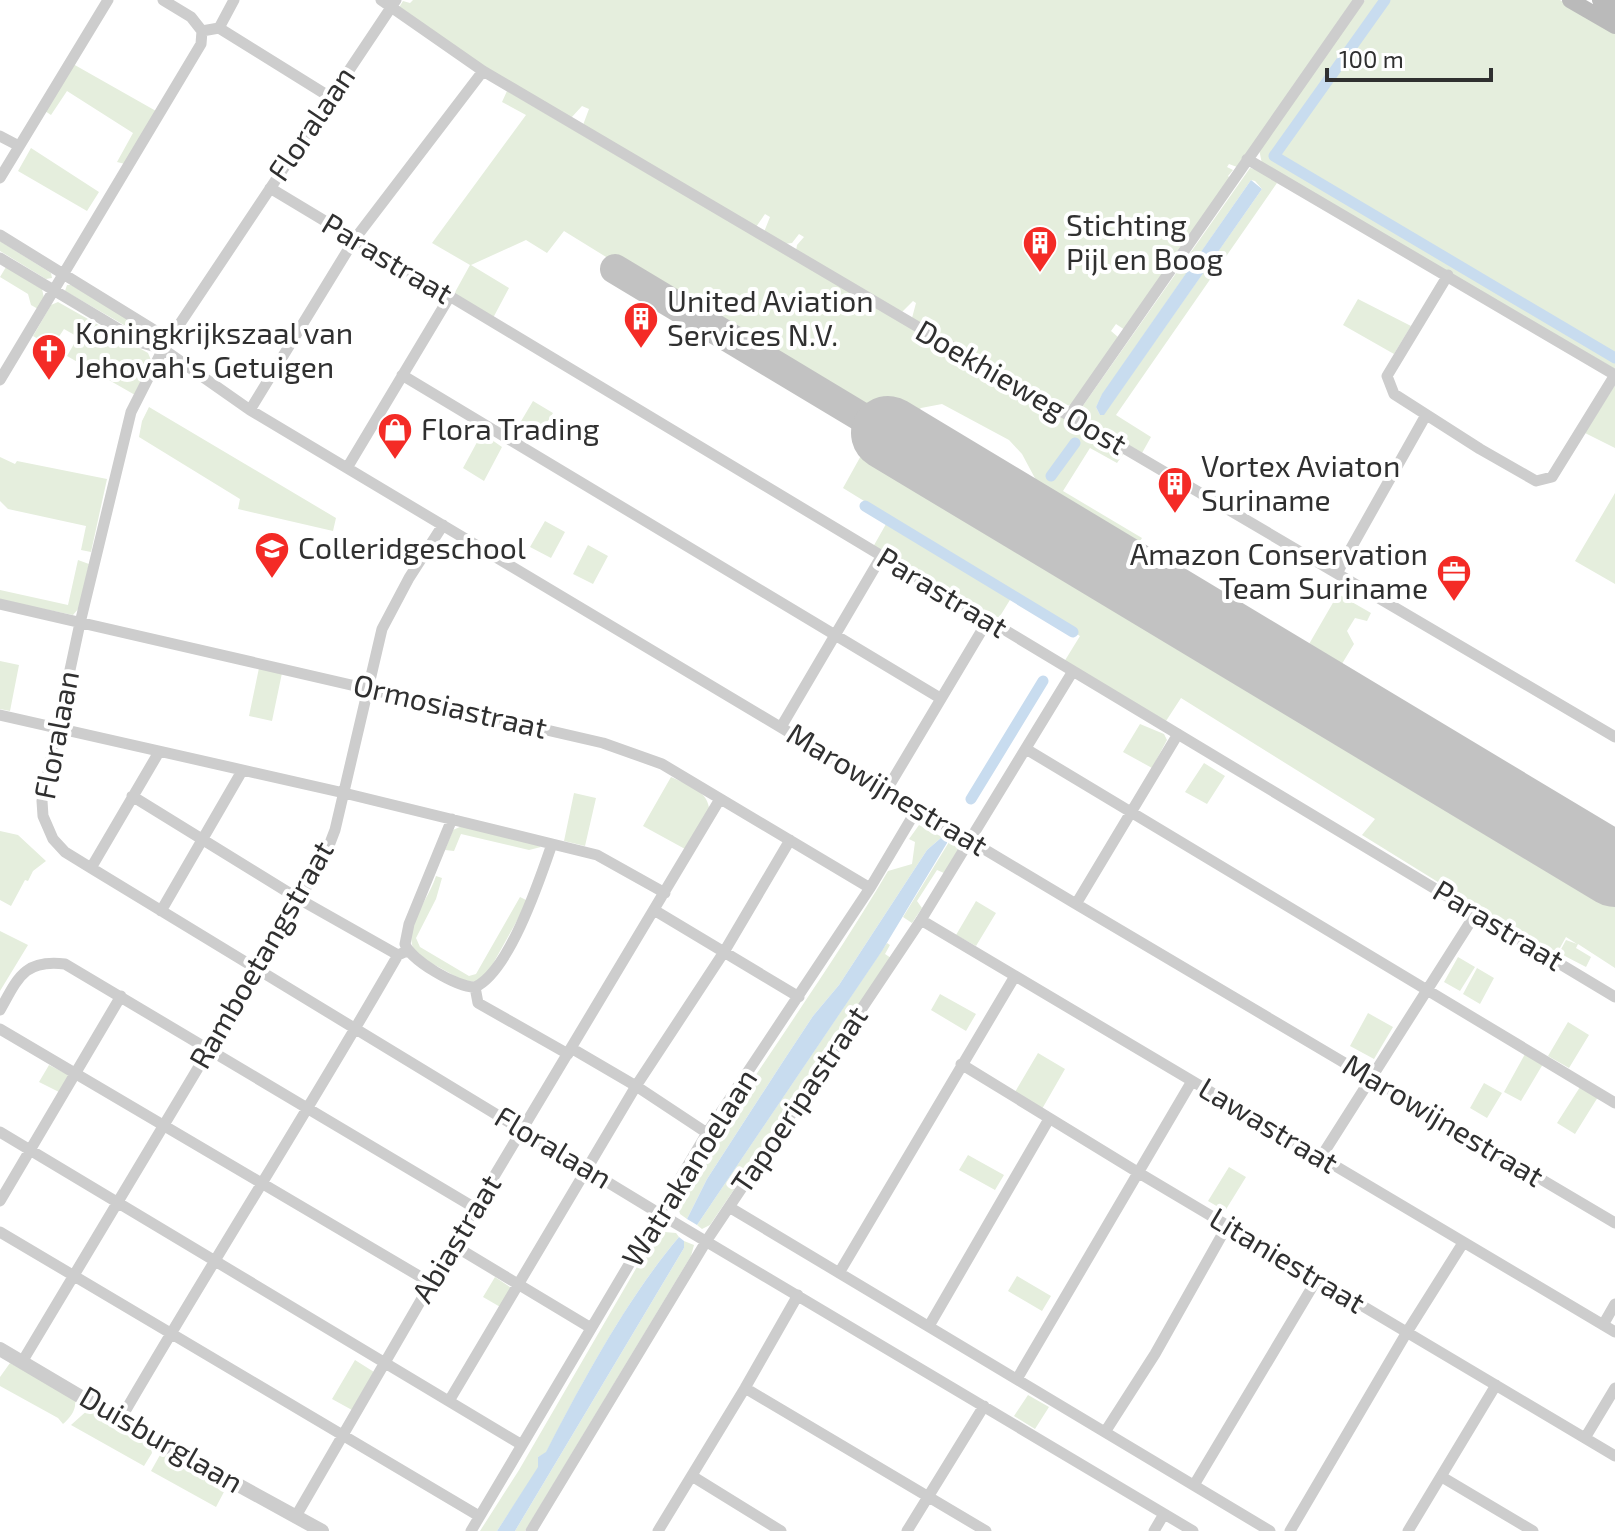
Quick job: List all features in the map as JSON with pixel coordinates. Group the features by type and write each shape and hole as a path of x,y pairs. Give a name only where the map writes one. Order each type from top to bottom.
{"main road":[{"path":"1570,0 1615,26"},
{"path":"1600,0 1615,9"}],"street":[{"path":"0,178 108,0"},
{"path":"0,380 201,44 202,31 191,17 163,0"},
{"path":"219,28 234,0"},
{"path":"1069,416 1359,0"},
{"name":"Doekhieweg Oost","path":"390,2 483,71 1615,737"},
{"name":"Floralaan","path":"390,2 163,349 131,412 56,727 42,801 43,816 53,839 65,852 660,1214 1193,1531"},
{"path":"202,31 219,28 330,97"},
{"path":"250,410 354,240 483,71"},
{"path":"0,136 19,146"},
{"path":"1247,159 1448,275 1615,375 1552,477 1545,481 1536,481 1394,394 1387,376 1448,275"},
{"name":"Parastraat","path":"270,188 1615,997"},
{"path":"0,235 154,330 163,349"},
{"path":"0,258 142,343 163,349"},
{"path":"347,468 450,296"},
{"name":"Marowijnestraat","path":"163,349 250,410 1615,1223"},
{"path":"402,375 940,698"},
{"path":"1337,573 1426,415"},
{"name":"Ramboetangstraat","path":"22,1362 325,856 335,830 382,629 409,578 443,525"},
{"path":"781,727 881,557"},
{"name":"Ormosiastraat","path":"0,604 603,743 662,764 870,888"},
{"path":"886,791 988,620"},
{"name":"Tapoeripastraat","path":"531,1531 707,1240 921,920 1073,671"},
{"path":"0,715 344,793 597,855 665,893"},
{"path":"1076,904 1178,734"},
{"path":"1026,749 1615,1103"},
{"path":"91,868 159,752"},
{"path":"161,911 242,771"},
{"path":"132,796 299,899 460,985 475,987 487,980 497,967 533,902 552,844"},
{"name":"Abiastraat","path":"296,1516 341,1434 720,799"},
{"name":"Watrakanoelaan","path":"471,1531 707,1133 870,888 917,809"},
{"path":"120,1420 212,1261 403,953 409,924 452,819"},
{"path":"449,1401 636,1086 724,952 790,840"},
{"path":"654,910 799,997"},
{"path":"1321,1157 1476,913"},
{"name":"Lawastraat","path":"921,920 1615,1332"},
{"path":"0,1010 21,974 29,968 52,963 65,964 475,1208"},
{"path":"839,1273 1015,976"},
{"path":"475,987 478,1003 636,1086 707,1133"},
{"path":"0,1201 121,996"},
{"path":"0,1029 431,1283"},
{"name":"Litaniestraat","path":"961,1064 1615,1456"},
{"path":"1017,1379 1192,1081"},
{"path":"929,1326 1049,1119"},
{"path":"0,1132 522,1445"},
{"path":"729,1207 1270,1531"},
{"path":"1105,1432 1155,1354 1227,1226"},
{"path":"0,1232 479,1516"},
{"path":"1290,1531 1463,1243"},
{"path":"453,1245 591,1328"},
{"path":"1194,1485 1317,1279"},
{"path":"658,1531 798,1295"},
{"path":"1603,1325 1615,1304"},
{"name":"Duisburglaan","path":"0,1349 120,1420 322,1531"},
{"path":"1408,1531 1496,1385"},
{"path":"745,1388 986,1531"},
{"path":"1585,1438 1615,1388"},
{"path":"907,1531 984,1406"},
{"path":"692,1476 781,1531"},
{"path":"1442,1477 1533,1531"},
{"path":"1154,1531 1164,1514"}],"green space":[{"path":"413,0 1353,0 1237,167 1229,164 1227,167 1233,170 1228,176 1230,178 1125,330 1116,324 1111,331 1118,337 1072,405 1063,406 912,318 916,303 913,301 902,312 796,251 804,237 799,234 792,243 784,244 764,232 770,217 765,214 756,227 583,125 589,109 582,106 571,118 412,24 398,9 403,1 410,3"},
{"path":"1365,0 1560,0 1615,33 1615,369 1262,164 1259,149"},
{"path":"73,64 156,111 125,164 117,162 133,133 67,91 51,115 45,111"},
{"path":"507,91 1124,453 1117,463 1090,448 1063,491 1142,538 1129,558 1052,510 1022,454 1009,440 942,404 921,408 904,423 885,417 676,289 671,297 564,231 547,253 526,240 471,265 509,288 493,318 454,294 470,265 432,243 526,115 502,102"},
{"path":"31,148 99,192 87,211 18,171"},
{"path":"1250,168 1259,170 1277,183 1116,415 1151,437 1142,453 1088,422 1082,407","holes":["1251,180 1262,189 1104,414 1100,415 1096,407 1102,395"]},
{"path":"0,241 51,273 52,278 46,279 0,251"},
{"path":"6,267 42,289 44,298 38,309 31,305 28,294 0,277"},
{"path":"67,285 150,332 153,339 65,291"},
{"path":"1358,299 1411,326 1394,354 1343,325"},
{"path":"58,302 148,353 151,360 135,395 67,356 78,337 64,329 52,347 33,336 51,305"},
{"path":"1615,385 1615,448 1585,433"},
{"path":"533,401 553,413 536,440 517,428"},
{"path":"149,407 336,518 333,531 238,509 240,499 139,437"},
{"path":"482,433 502,447 484,481 463,468"},
{"path":"863,452 1615,905 1615,968 1578,944 1576,948 1591,957 1586,967 1559,953 1566,940 1577,944 1566,937 1556,955 1362,835 1375,819 1181,698 1166,721 1064,662 1080,636 1013,595 997,621 873,547 890,517 843,488"},
{"path":"0,457 15,464 17,461 107,479 91,552 81,550 86,526 8,509 0,501"},
{"path":"1615,493 1615,584 1575,561"},
{"path":"545,521 565,532 551,558 530,547"},
{"path":"588,545 608,556 593,584 573,574"},
{"path":"1157,547 1180,560 1192,583 1189,594 1145,567"},
{"path":"78,560 89,564 79,608 73,615 0,600 0,590 68,605"},
{"path":"1338,594 1371,613 1367,621 1355,618 1347,631 1354,644 1334,677 1301,658"},
{"path":"0,661 19,665 10,711 0,709"},
{"path":"259,668 282,673 272,721 249,716"},
{"path":"1140,724 1164,734 1167,740 1152,768 1123,752"},
{"path":"1204,763 1225,776 1207,804 1185,792"},
{"path":"671,777 700,792 709,808 685,849 643,826"},
{"path":"574,793 596,798 585,846 564,841"},
{"path":"919,825 942,837 927,850 839,985 813,1016 707,1179 687,1219 680,1214 677,1203 680,1193 888,871 912,864 915,842 909,839"},
{"path":"462,826 541,847 529,850 461,834 454,851 445,850 453,830"},
{"path":"0,831 18,835 46,861 33,871 28,881 25,880 11,906 0,900"},
{"path":"949,842 959,848 944,873 937,870 917,901 922,908 912,923 903,917"},
{"path":"436,876 442,878 436,899 416,938 420,947 469,976 476,974 520,897 528,901 490,969 477,982 464,981 422,958 414,950 412,930"},
{"path":"976,901 996,913 976,946 956,935"},
{"path":"0,931 28,945 0,991"},
{"path":"887,943 890,945 885,954 891,958 710,1225 702,1229 697,1225"},
{"path":"1458,957 1475,967 1460,991 1444,982"},
{"path":"1477,968 1494,978 1480,1004 1463,994"},
{"path":"940,994 976,1014 966,1031 931,1010"},
{"path":"1368,1013 1393,1027 1374,1059 1350,1046"},
{"path":"1568,1022 1589,1035 1569,1068 1548,1056"},
{"path":"1038,1053 1065,1069 1042,1109 1015,1092"},
{"path":"1525,1054 1543,1064 1521,1101 1504,1092"},
{"path":"49,1065 69,1075 59,1092 39,1082"},
{"path":"1484,1083 1502,1093 1487,1118 1470,1108"},
{"path":"1580,1087 1598,1097 1575,1134 1557,1123"},
{"path":"968,1155 1004,1175 995,1190 959,1170"},
{"path":"1229,1167 1246,1177 1225,1211 1208,1201"},
{"path":"665,1232 676,1233 679,1237 642,1286 607,1341 546,1453 538,1457 539,1467 497,1531 480,1531 519,1470 652,1241"},
{"path":"684,1241 694,1245 691,1256 525,1531 515,1531 684,1248"},
{"path":"1017,1276 1051,1296 1042,1311 1008,1291"},
{"path":"495,1277 513,1289 502,1308 483,1297"},
{"path":"355,1360 374,1372 352,1410 332,1399"},
{"path":"10,1363 75,1398 69,1419 63,1424 58,1418 0,1386 0,1377"},
{"path":"1028,1395 1049,1407 1035,1429 1014,1416"},
{"path":"90,1408 150,1443 152,1453 144,1466 71,1425"},
{"path":"165,1453 224,1484 225,1490 216,1507 151,1471 160,1455"}],"water":[{"path":"1251,180 1262,189 1104,415 1100,415 1096,407 1102,394"},
{"path":"942,837 947,843 882,951 697,1225 687,1219 707,1179 813,1016 839,985 927,850"},
{"path":"679,1237 684,1241 684,1248 515,1531 497,1531 538,1467 538,1457 546,1452 624,1313"}],"waterway":[{"path":"1385,0 1274,156 1615,358"},
{"path":"1051,476 1075,443"},
{"path":"865,506 1073,632"},
{"path":"971,799 1043,681"}],"taxiway":[{"path":"615,269 888,433"}],"runway":[{"path":"888,433 1615,870"}],"place":[{"name":"Stichting Pijl en Boog","path":"1040,274"},
{"name":"United Aviation Services N.V.","path":"641,350"},
{"name":"Koningkrijkszaal van Jehovah's Getuigen","path":"49,382"},
{"name":"Flora Trading","path":"395,461"},
{"name":"Vortex Aviaton Suriname","path":"1175,515"},
{"name":"Colleridgeschool","path":"272,580"},
{"name":"Amazon Conservation Team Suriname","path":"1454,603"}]}
